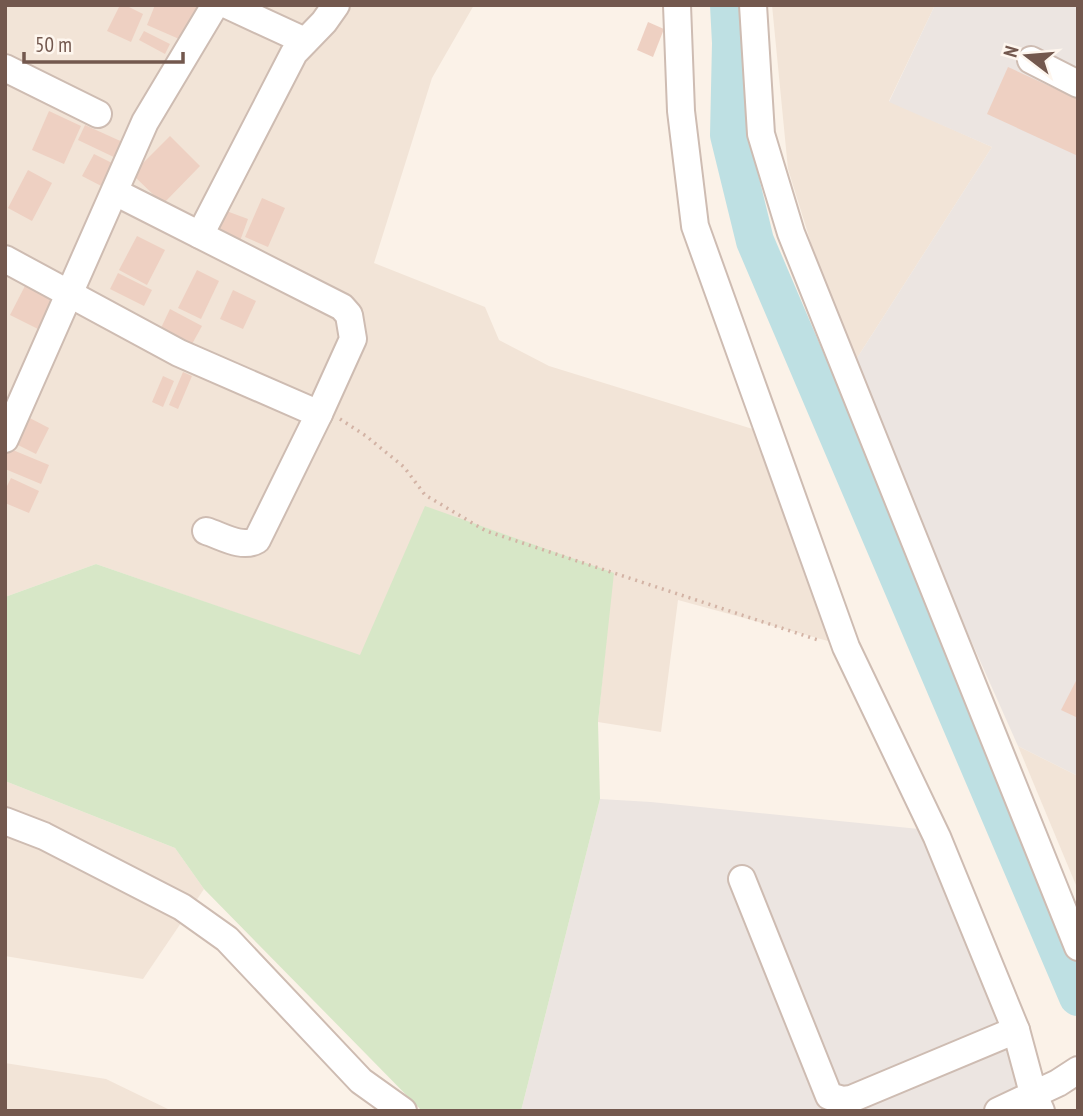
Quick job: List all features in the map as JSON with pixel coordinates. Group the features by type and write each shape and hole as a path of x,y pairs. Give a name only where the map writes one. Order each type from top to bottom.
{"street":[{"path":"5,439 145,122 215,5"},
{"path":"227,5 306,41"},
{"path":"200,235 281,74 294,53 324,22 336,5"},
{"path":"677,5 681,111 695,226 846,646 937,837 1016,1030 1037,1102"},
{"path":"753,5 761,134 791,233 1078,947"},
{"path":"1031,60 1078,84"},
{"path":"5,68 98,114"},
{"path":"115,192 342,307 349,315 353,340 257,540 243,544 206,531"},
{"path":"5,260 179,353 319,414"},
{"path":"5,821 44,836 182,907 227,939 361,1081 403,1111"},
{"path":"741,879 829,1096 851,1099 1016,1030"},
{"path":"998,1111 1037,1102 1068,1077"}],"path":[{"path":"319,414 337,418 366,436 404,467 425,495 486,531 721,609 846,646"}],"shaded area":[{"path":"5,5 474,5 432,78 374,263 485,307 499,340 549,366 769,434 808,500 839,644 678,600 661,732 598,722 613,573 360,656 96,564 5,597"},
{"path":"772,5 935,5 889,101 992,147 850,369 788,169"},
{"path":"935,5 1078,5 1078,776 1018,746 850,369 992,147 889,102"},
{"path":"1018,746 1078,776 1078,890"},
{"path":"5,781 175,848 204,889 143,979 5,956"},
{"path":"600,799 929,830 1048,1087 996,1111 521,1111"},
{"path":"5,1063 106,1079 172,1111 5,1111"}],"green space":[{"path":"425,506 614,573 598,722 600,799 521,1111 422,1111 204,889 175,848 5,781 5,597 96,564 360,655"}],"building":[{"path":"120,5 143,14 131,42 107,31"},
{"path":"155,5 202,5 186,42 147,25"},
{"path":"648,22 664,29 653,57 637,50"},
{"path":"144,31 170,44 165,54 139,40"},
{"path":"1008,67 1078,99 1078,156 987,114"},
{"path":"49,111 81,126 64,164 32,150"},
{"path":"85,125 127,144 120,160 78,140"},
{"path":"170,136 200,166 163,204 132,174"},
{"path":"94,154 118,166 107,189 82,176"},
{"path":"28,170 52,183 32,221 8,208"},
{"path":"262,198 285,208 268,247 245,237"},
{"path":"221,209 248,219 240,241 212,231"},
{"path":"137,236 165,250 147,285 119,270"},
{"path":"197,270 219,281 201,319 178,308"},
{"path":"118,273 152,290 144,306 110,289"},
{"path":"26,284 58,300 42,331 10,315"},
{"path":"233,290 256,301 243,329 220,319"},
{"path":"170,309 202,326 192,344 161,328"},
{"path":"183,372 192,376 178,409 169,405"},
{"path":"163,376 174,381 163,407 152,402"},
{"path":"22,414 49,428 36,454 8,440"},
{"path":"8,448 49,465 41,484 5,469"},
{"path":"11,478 39,491 29,513 5,503 5,490"},
{"path":"1078,677 1078,718 1061,710"}],"waterway":[{"path":"729,5 729,135 755,241 1078,997"}]}
